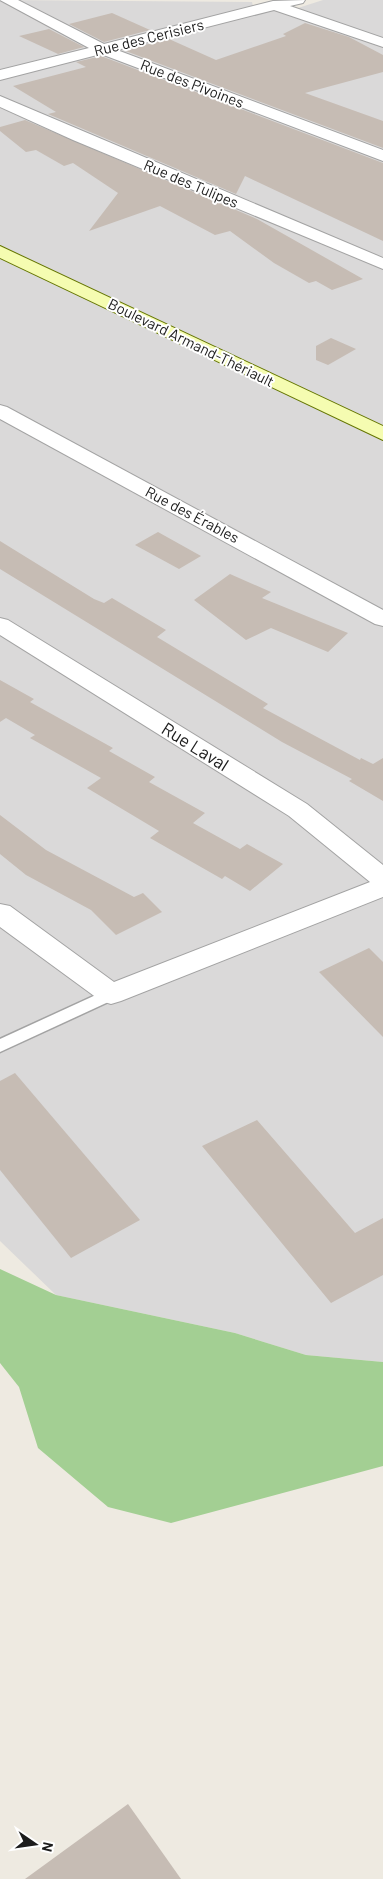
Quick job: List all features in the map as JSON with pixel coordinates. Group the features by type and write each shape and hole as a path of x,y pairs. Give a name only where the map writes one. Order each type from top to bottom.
{"street":[{"name":"Rue des Pivoines","path":"7,0 104,50 383,156"},
{"name":"Rue des Cerisiers","path":"0,75 104,50 270,3 298,0"},
{"path":"270,3 383,43"},
{"name":"Rue des Tulipes","path":"0,101 79,137 383,264"},
{"name":"Boulevard Armand-Thériault","path":"0,251 383,434"},
{"name":"Rue des Érables","path":"0,411 383,619"},
{"name":"Rue Laval","path":"0,625 298,810 383,879"},
{"path":"0,912 111,994 383,887"}],"lane":[{"path":"0,1046 111,994"}],"shaded area":[{"path":"0,0 252,2 253,6 116,47 273,10 383,46 383,1362 306,1355 235,1333 56,1295 0,1241"},
{"path":"323,0 383,0 383,39 298,8"}],"green space":[{"path":"0,1269 56,1295 235,1333 306,1355 383,1362 383,1466 171,1523 108,1507 38,1448 19,1387 0,1363"}],"building":[{"path":"112,13 150,30 104,42 69,24"},
{"path":"305,23 349,37 383,55 383,72 305,93 383,121 383,148 123,50 169,39 216,60 286,36 283,34"},
{"path":"49,29 84,47 58,54 19,36"},
{"path":"101,56 383,163 383,241 245,176 236,194 48,114 56,112 13,86 86,67 76,62"},
{"path":"25,120 257,219 363,279 332,290 316,281 309,283 274,263 230,231 215,235 160,206 89,231 118,193 73,163 64,166 36,150 26,152 0,131 0,127"},
{"path":"331,338 356,349 328,365 316,360 316,346"},
{"path":"158,532 201,556 179,569 135,545"},
{"path":"0,541 94,599 104,603 112,598 166,630 157,637 268,704 263,708 360,760 361,758 373,764 383,758 383,801 349,781 352,779 282,742 0,569"},
{"path":"230,574 271,592 262,598 348,633 328,652 271,628 246,640 194,600"},
{"path":"0,680 34,699 30,702 113,748 109,751 155,777 149,782 205,813 193,823 240,849 247,844 283,864 250,891 225,876 222,879 150,838 159,831 87,788 101,778 30,738 35,735 6,718 0,722"},
{"path":"0,815 46,850 134,897 143,893 162,912 116,935 91,910 26,875 0,854"},
{"path":"369,948 383,962 383,1037 319,972"},
{"path":"15,1073 140,1220 71,1258 0,1170 0,1081"},
{"path":"257,1120 355,1233 383,1218 383,1275 331,1303 202,1146"},
{"path":"128,1804 181,1879 25,1879"}]}
